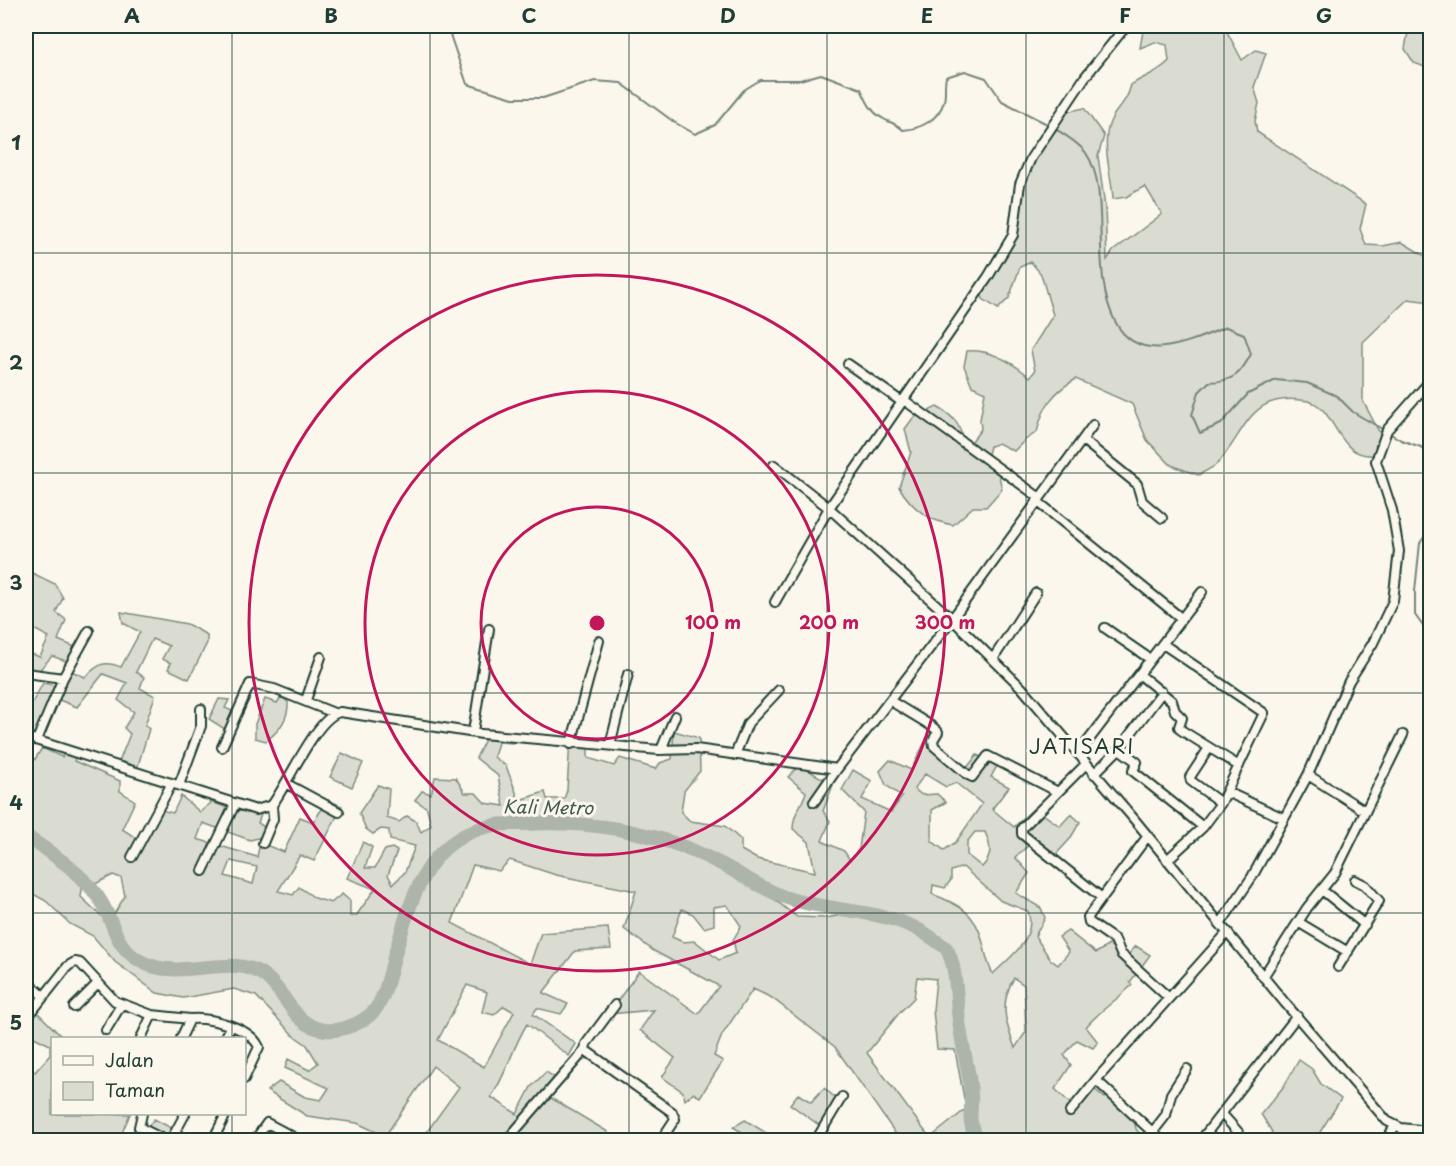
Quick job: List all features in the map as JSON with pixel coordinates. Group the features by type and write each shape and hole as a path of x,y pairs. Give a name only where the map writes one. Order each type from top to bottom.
{"street":[{"path":"775,602 829,508 988,277 1013,236 1020,184 1040,144 1085,77 1126,26"},
{"path":"848,364 1039,500 1181,618"},
{"path":"1221,924 1252,877 1308,775 1349,681 1373,643 1393,601 1399,551 1392,510 1376,461 1387,430 1431,381"},
{"path":"814,802 1094,425"},
{"path":"1084,441 1137,484 1139,498 1162,518"},
{"path":"774,465 829,508 993,658 1095,774 1371,1104 1415,1140"},
{"path":"1078,754 1202,592"},
{"path":"993,658 1036,593"},
{"path":"1105,628 1150,659"},
{"path":"472,732 489,629"},
{"path":"37,740 63,678 89,631"},
{"path":"571,744 599,641"},
{"path":"1163,644 1263,712 1221,803 1203,827 1167,860"},
{"path":"306,700 321,657"},
{"path":"26,672 63,678"},
{"path":"610,745 627,674"},
{"path":"1139,674 1172,701 1174,711 1181,717 1179,729 1239,766"},
{"path":"222,747 250,684 306,700 334,713 345,712 472,732 571,744 661,750 696,749 837,770"},
{"path":"735,755 748,723 779,690"},
{"path":"1095,774 1119,749 1162,692"},
{"path":"892,699 911,716 938,729 938,735 933,743 934,747 968,775 976,775 987,756 1061,789"},
{"path":"132,857 176,784 201,726 201,709"},
{"path":"26,736 256,810 272,805 287,784 321,725 334,713"},
{"path":"661,750 675,716"},
{"path":"1263,977 1298,922 1335,873 1403,735"},
{"path":"1209,748 1190,777 1191,781 1221,803"},
{"path":"1119,749 1137,762 1132,771 1203,827"},
{"path":"1086,764 1022,828 1022,834 1102,898"},
{"path":"1308,775 1365,811"},
{"path":"287,784 339,812"},
{"path":"1227,792 1283,818"},
{"path":"203,871 235,804"},
{"path":"263,843 273,819 272,805"},
{"path":"1147,837 1091,911 1089,922 1114,940 1121,954 1169,998"},
{"path":"1338,967 1379,901 1365,885 1355,880"},
{"path":"1322,890 1365,925"},
{"path":"1298,922 1348,952"},
{"path":"1070,1112 1228,932"},
{"path":"26,1019 42,995 68,966 75,962 86,967 121,1005 152,1015 218,1021 254,1040 259,1047 246,1074"},
{"path":"26,980 42,995"},
{"path":"74,1007 98,982"},
{"path":"106,1030 121,1005"},
{"path":"507,1140 585,1050 586,1044 615,1005"},
{"path":"141,1037 152,1015"},
{"path":"1201,1140 1297,1016"},
{"path":"181,1037 190,1019"},
{"path":"225,1037 231,1026"},
{"path":"585,1050 672,1112 675,1119 661,1140"},
{"path":"1152,1133 1166,1115 1171,1095 1187,1069"},
{"path":"1096,1080 1161,1140"},
{"path":"816,1140 842,1097"},
{"path":"1222,1114 1238,1132"},
{"path":"142,1115 139,1127 165,1140"},
{"path":"171,1140 184,1115"},
{"path":"213,1140 225,1115"},
{"path":"255,1140 267,1123 299,1140"},
{"path":"1398,1127 1431,1131"},
{"path":"1386,1140 1398,1127"}],"green space":[{"path":"1144,26 1224,26 1242,60 1256,50 1266,53 1254,87 1259,103 1255,121 1257,132 1366,204 1360,229 1366,245 1383,246 1402,242 1430,259 1430,302 1408,299 1363,342 1363,401 1385,443 1381,454 1366,455 1354,451 1338,434 1326,413 1318,405 1308,401 1289,399 1274,401 1262,407 1244,426 1218,463 1198,475 1171,465 1147,440 1132,404 1076,379 1055,395 1042,415 1037,432 1014,451 998,443 990,446 987,458 998,472 1002,489 986,507 973,507 953,525 928,517 909,501 899,487 911,452 905,429 913,418 937,407 955,421 963,441 972,441 981,429 980,420 985,392 972,386 964,366 967,351 992,354 1016,366 1030,377 1035,371 1031,350 1053,315 1041,274 1031,262 1020,267 1009,298 998,309 983,299 979,288 1013,235 1026,167 1053,115 1084,108 1104,136 1098,156 1105,207 1107,260 1113,251 1162,214 1145,186 1126,197 1113,199 1107,149 1111,120 1127,97 1131,85 1160,69 1169,61 1167,45 1155,42 1140,48"},
{"path":"1409,26 1430,26 1430,69 1414,63 1405,49"},
{"path":"26,570 55,584 63,598 56,612 66,620 58,640 75,647 66,661 52,656 33,677 26,675 26,652 40,657 49,637 26,625"},
{"path":"121,612 187,624 207,635 207,643 189,679 168,669 171,663 162,659 169,646 152,639 136,672 144,677 140,688 155,696 145,725 149,729 137,769 119,762 130,734 124,728 134,712 118,700 127,683 103,674 77,707 54,698 30,741 26,739 26,714 43,683 58,686 69,670 85,677 101,664 121,667 140,632 123,623"},
{"path":"281,697 288,702 287,714 282,724 266,741 255,738 255,724 265,699 277,703"},
{"path":"219,699 229,700 225,708 234,712 226,730 209,719"},
{"path":"490,729 514,734 518,738 513,743 498,742 494,757 506,766 519,800 545,792 547,799 564,799 567,790 570,740 588,743 588,758 614,766 620,758 656,769 660,763 672,759 674,731 699,738 700,771 684,791 681,812 690,821 725,826 741,840 741,850 757,859 815,872 809,842 793,829 794,818 806,792 788,777 800,765 833,785 823,811 830,821 822,841 844,851 850,860 859,849 864,812 842,790 853,770 872,781 862,799 891,812 902,797 886,785 880,771 890,760 911,770 927,738 966,769 977,755 997,766 991,777 1009,787 992,809 1014,827 1034,808 1060,826 1071,814 1080,822 1070,839 1050,861 1028,846 1015,857 1029,873 1016,893 1041,908 1045,918 1035,936 1050,959 1058,965 1069,952 1059,937 1068,931 1096,953 1109,945 1126,957 1136,946 1150,955 1130,982 1132,985 1086,1027 1098,1042 1093,1048 1077,1040 1064,1055 1071,1065 1055,1089 1071,1104 1088,1084 1105,1098 1109,1094 1141,1119 1135,1124 1136,1129 1145,1140 1133,1138 1129,1140 900,1140 835,1047 772,998 753,989 722,1035 714,1056 723,1061 700,1097 693,1093 685,1100 683,1092 662,1077 675,1058 640,1030 654,1010 608,1014 639,971 698,1014 719,986 654,951 624,929 636,891 556,875 510,860 499,871 473,865 452,923 530,964 541,933 608,928 611,949 575,951 543,993 568,1004 561,1014 537,1008 533,1014 576,1044 569,1056 527,1024 491,1097 517,1114 531,1087 546,1072 558,1080 549,1097 608,1132 602,1140 421,1140 459,1087 433,1066 385,1136 357,1123 307,1116 267,1091 279,1082 305,1097 321,1100 329,1088 285,1068 288,1059 309,1070 318,1063 307,1045 293,1035 256,996 234,989 183,998 157,993 115,962 93,936 70,924 46,901 26,890 26,861 30,856 26,853 26,757 34,761 42,748 62,757 67,748 77,753 74,761 120,781 120,791 135,801 122,829 138,839 156,809 173,813 181,796 200,812 212,802 235,811 262,812 258,823 266,828 262,837 250,840 203,823 197,839 257,857 260,843 284,852 300,817 313,822 328,800 342,806 314,861 300,855 278,891 293,895 299,887 315,898 331,903 342,894 350,901 350,916 356,916 375,889 347,878 363,842 372,847 365,868 375,868 385,850 392,848 397,851 388,875 393,884 405,872 415,846 390,840 389,830 381,829 373,834 366,829 359,813 378,785 389,789 387,818 399,822 407,816 416,821 421,832 431,825 427,808 415,800 422,791 431,794 435,777 456,778 465,793 476,793 485,803 504,806 498,776 476,758","holes":["925,774 946,787 956,783 982,804 956,842 944,850 932,841 932,810 946,802 937,794 922,795 914,789","975,832 985,832 990,851 986,863 982,867 967,855 967,842","231,861 257,867 253,884 225,876","963,867 1001,901 1028,911 1030,921 1026,938 1014,954 993,974 980,932 971,917 958,906 932,894 933,885 945,888 951,880 951,871","113,875 121,878 125,896 111,919 113,927 81,897 83,882 89,887","757,886 788,898 822,907 856,910 856,913 825,918 797,917","727,905 741,926 733,940 736,953 719,960 695,941 683,942 672,937 682,909 693,914 704,928 714,925 714,907","917,977 936,979 933,1010 937,1049 955,1050 966,1109 930,1138 867,1053 914,998","1014,978 1024,985 1026,1032 1015,1048 1006,1021 1006,996","467,985 487,992 482,1012 494,1015 504,1006 514,1012 484,1067 438,1040"]},
{"path":"342,753 363,763 352,787 330,777"},
{"path":"32,1007 62,1037 51,1037 51,1115 130,1115 121,1135 127,1140 26,1140 26,1066 35,1072 50,1055 50,1045 26,1033 26,1018"},
{"path":"1299,1060 1312,1069 1321,1084 1341,1099 1315,1140 1267,1140 1272,1132 1261,1114 1284,1086"},
{"path":"824,1088 840,1102 823,1128 790,1104 798,1094 811,1102"},
{"path":"154,1119 179,1132 175,1140 138,1140"},
{"path":"745,1120 778,1140 756,1140 733,1127"}],"waterway":[{"path":"447,26 467,84 513,98 543,98 595,81 621,83 674,122 695,134 715,125 744,90 760,80 800,80 821,74 861,89 875,112 903,130 916,128 933,118 942,108 946,77 965,71 986,78 1002,101 1049,125"},
{"path":"1054,128 1083,149 1094,169 1100,210 1103,280 1108,303 1116,323 1126,336 1138,344 1167,347 1226,327 1244,334 1251,354 1243,367 1235,376 1209,382 1199,392 1192,415 1200,433 1221,424 1248,394 1276,380 1307,383 1337,396 1353,412 1401,440 1421,447 1430,457"},
{"path":"1430,529 1420,543 1415,591 1415,615 1427,632 1430,632"},
{"name":"Kali Metro","path":"26,836 65,864 91,888 104,906 120,941 132,956 157,968 190,969 238,966 253,969 274,984 305,1023 325,1030 345,1028 358,1023 374,1011 382,999 405,920 418,886 436,858 464,835 498,824 548,823 597,826 670,842 715,861 787,898 882,916 918,929 946,948 955,976 970,1087 971,1121 976,1140"},
{"path":"1430,944 1430,952"}],"district":[{"name":"JATISARI","path":"1082,747"}]}
